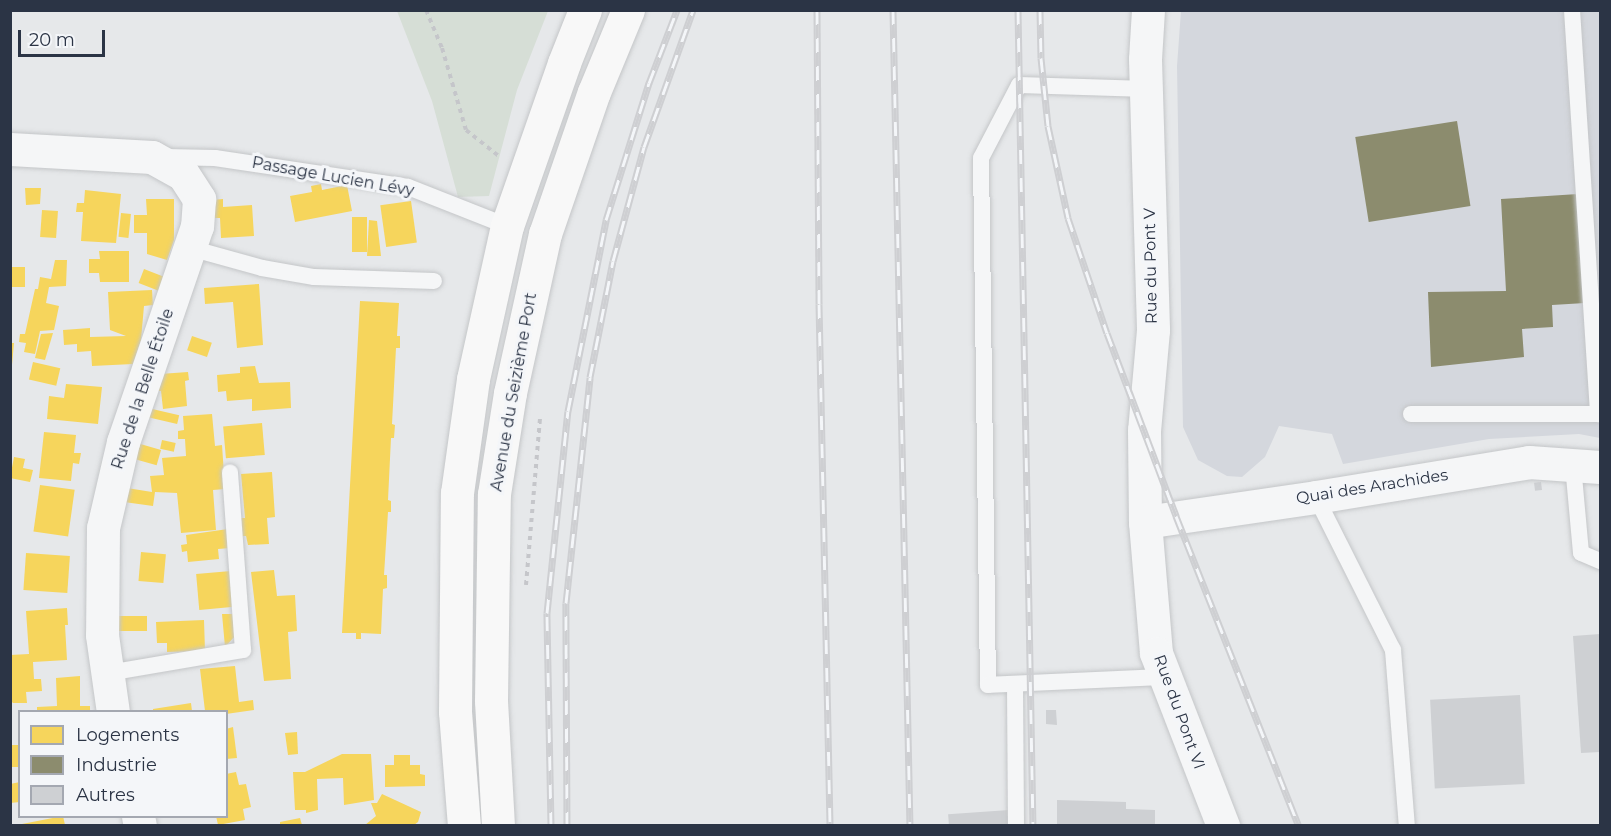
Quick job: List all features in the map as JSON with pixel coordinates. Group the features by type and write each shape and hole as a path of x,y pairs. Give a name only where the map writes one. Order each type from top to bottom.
{"main road":[{"path":"464,825 455,712 457,493 473,379 507,226 585,10"},
{"name":"Avenue du Seizième Port","path":"498,825 491,701 494,494 510,393 544,234 594,92 628,10"}],"street":[{"name":"Rue du Pont V","path":"1145,522 1143,430 1153,330 1146,89 1148,10"},
{"path":"10,149 152,157"},
{"name":"Rue de la Belle Étoile","path":"113,710 102,635 103,528 123,442 197,226 199,198 183,174 152,157"},
{"name":"Quai des Arachides","path":"1145,522 1529,462 1587,466"},
{"name":"Rue du Pont VI","path":"1145,522 1156,654 1223,825"}],"lane":[{"path":"1411,414 1599,414 1572,10"},
{"path":"1146,89 1019,86 981,158 988,685 1165,677"},
{"name":"Passage Lucien Lévy","path":"152,157 215,158 408,187 507,226"},
{"path":"190,248 262,268 314,277 434,281"},
{"path":"1587,466 1581,553 1600,561"},
{"path":"108,673 243,650 230,472"},
{"path":"1316,497 1393,650 1407,825"},
{"path":"1015,685 1016,825"}],"path":[{"path":"426,10 442,48 466,130 524,175"},
{"path":"526,589 540,412"}],"shaded area":[{"path":"397,11 548,11 517,90 489,196 458,197 432,101"},
{"path":"1181,11 1600,11 1600,438 1579,434 1489,439 1343,464 1332,434 1279,426 1265,457 1242,477 1227,476 1198,460 1183,427 1177,66"}],"building: Logements":[{"path":"321,184 322,190 347,185 352,211 295,222 290,196 312,192 311,186"},
{"path":"25,188 41,188 40,204 26,205"},
{"path":"85,190 121,194 116,243 81,241 83,212 76,212 77,203 84,203"},
{"path":"146,199 174,199 174,240 167,260 147,254 147,233 134,233 134,215 147,215"},
{"path":"223,199 223,207 252,205 254,236 221,238 220,218 212,218 212,200"},
{"path":"411,201 417,243 386,247 380,205"},
{"path":"42,210 58,211 56,238 40,237"},
{"path":"121,213 131,214 128,238 118,237"},
{"path":"352,217 367,217 367,252 352,252"},
{"path":"369,220 377,221 381,256 367,256"},
{"path":"99,251 129,251 129,282 100,282 99,273 89,273 89,259 100,259"},
{"path":"55,260 67,260 66,286 49,287 46,303 59,306 54,330 40,331 35,354 24,352 26,343 19,342 20,334 25,334 35,289 38,289 40,277 51,279"},
{"path":"10,267 25,267 25,287 10,287"},
{"path":"144,269 165,277 159,291 139,283"},
{"path":"259,284 263,345 237,348 233,302 205,304 204,288"},
{"path":"152,290 153,305 144,306 141,340 133,364 92,366 91,351 77,352 77,344 64,345 63,330 90,328 90,337 126,336 110,330 108,292"},
{"path":"360,301 399,303 397,336 400,336 400,348 396,348 392,424 395,425 394,438 391,438 388,500 391,501 391,512 388,512 384,575 387,575 387,588 383,589 381,634 361,633 361,639 356,639 356,633 342,633"},
{"path":"53,333 45,360 35,358 41,334"},
{"path":"192,336 212,343 207,357 187,350"},
{"path":"10,343 14,343 12,365 10,365"},
{"path":"33,362 60,368 56,386 29,380"},
{"path":"255,366 259,383 290,382 291,408 252,411 252,399 227,401 226,391 218,392 217,375 240,373 240,367"},
{"path":"188,372 189,380 185,381 187,406 163,409 161,391 157,391 155,385 161,384 160,374"},
{"path":"66,384 102,387 98,424 47,419 49,396 64,398"},
{"path":"148,408 179,415 177,424 146,417"},
{"path":"212,414 215,446 222,445 225,489 213,490 216,530 181,533 177,493 155,492 153,506 124,502 127,488 152,492 150,476 164,475 162,458 186,456 185,439 178,439 178,431 184,430 183,416"},
{"path":"262,423 265,455 226,458 223,426"},
{"path":"44,432 76,435 74,453 81,453 79,464 73,463 71,481 39,478"},
{"path":"162,440 176,443 174,452 160,449"},
{"path":"137,443 161,450 157,465 133,458"},
{"path":"14,457 25,459 23,468 33,470 30,482 10,478"},
{"path":"272,472 275,517 267,518 269,544 248,545 246,536 240,536 238,518 245,518 241,474"},
{"path":"40,485 75,490 68,536 33,532"},
{"path":"228,529 230,548 218,549 219,559 188,562 187,551 182,552 181,545 187,544 186,535"},
{"path":"141,552 166,554 163,583 138,581"},
{"path":"26,553 70,556 67,593 23,590"},
{"path":"274,570 277,596 295,595 297,631 288,632 291,679 264,681 251,572"},
{"path":"231,571 234,607 199,610 196,574"},
{"path":"67,608 68,625 65,625 67,660 33,662 34,679 41,679 42,691 26,692 27,703 13,703 10,700 10,655 29,654 26,611"},
{"path":"222,614 235,614 236,635 225,647"},
{"path":"117,616 147,616 147,631 117,631"},
{"path":"204,620 205,651 167,652 167,643 157,643 156,622"},
{"path":"235,666 239,702 253,700 254,710 228,714 228,710 205,710 200,669"},
{"path":"80,676 80,706 90,706 90,710 37,710 37,707 57,706 56,678"},
{"path":"191,703 192,710 153,710"},
{"path":"233,727 237,758 228,759 228,728"},
{"path":"297,732 298,754 288,755 285,733"},
{"path":"10,745 18,745 18,767 10,767"},
{"path":"342,754 371,754 374,800 344,805 343,778 317,779 318,810 306,813 306,810 295,810 293,772 305,772"},
{"path":"394,755 410,755 410,765 420,765 420,774 425,775 425,786 385,787 385,765 394,765"},
{"path":"236,772 239,785 246,784 251,807 243,809 245,820 218,825 216,818 228,818 228,774"},
{"path":"18,782 18,802 10,803 10,784"},
{"path":"382,794 421,812 418,822 414,825 365,825 376,816 371,803 377,803"},
{"path":"63,818 65,825 22,825"},
{"path":"300,818 302,825 280,825 280,822"}],"building: Industrie":[{"path":"1457,121 1470,206 1369,222 1355,137"},
{"path":"1578,194 1585,303 1552,305 1553,327 1522,329 1524,357 1431,367 1428,292 1506,291 1501,199"}],"building: Autres":[{"path":"1541,482 1542,490 1535,491 1534,483"},
{"path":"1600,634 1600,752 1581,753 1573,636"},
{"path":"1520,695 1525,784 1435,789 1430,700"},
{"path":"1046,710 1056,710 1057,725 1046,724"},
{"path":"1057,800 1126,802 1126,809 1155,810 1155,826 1057,826"},
{"path":"1009,810 1010,826 949,826 948,814"}],"railway":[{"path":"551,826 547,613 568,411 606,220 649,83 677,10"},
{"path":"567,826 566,603 590,377 613,261 644,147 693,10"},
{"path":"817,10 819,304 830,826"},
{"path":"893,10 910,826"},
{"path":"1018,10 1033,826"},
{"path":"1040,10 1041,58 1048,126 1068,218 1107,333 1176,516 1299,826"}]}
